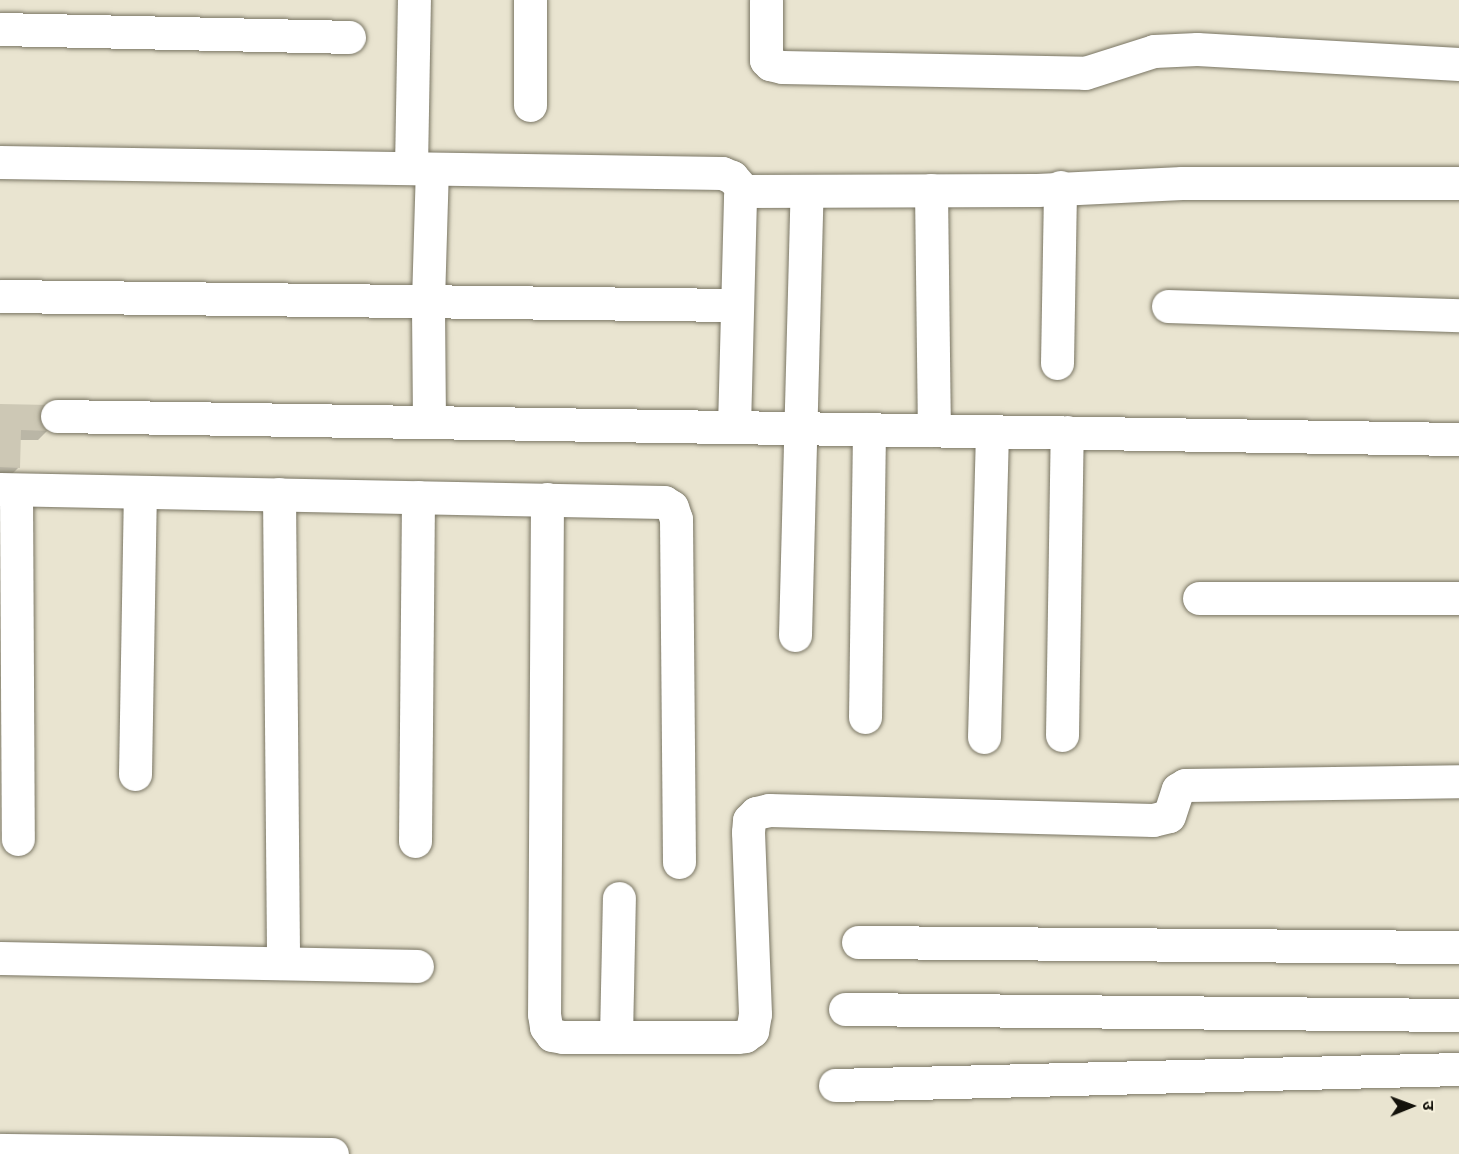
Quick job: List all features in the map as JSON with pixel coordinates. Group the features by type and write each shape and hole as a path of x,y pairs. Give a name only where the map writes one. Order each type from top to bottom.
{"street":[{"path":"414,0 428,301 429,422"},
{"path":"530,0 530,105"},
{"path":"766,0 766,60 770,64 782,67 1084,73 1155,51 1197,49 1459,64"},
{"path":"0,29 5,32 349,38"},
{"path":"0,162 722,173 732,177 744,191 931,190 1204,183 1459,183"},
{"path":"1057,363 1060,187"},
{"path":"931,190 934,430"},
{"path":"734,427 740,197 744,191"},
{"path":"795,635 807,191"},
{"path":"0,296 737,305"},
{"path":"1168,306 1459,315"},
{"path":"57,416 1459,439"},
{"path":"865,717 869,429"},
{"path":"984,737 992,431"},
{"path":"1062,735 1067,432"},
{"path":"18,838 8,489 652,500 664,502 675,512 679,862"},
{"path":"135,774 140,492"},
{"path":"279,494 284,963"},
{"path":"415,841 418,497"},
{"path":"547,499 544,1014 546,1026 552,1035 563,1038 737,1037 745,1036 752,1031 754,1014 748,832 749,820 756,813 770,810 1153,820 1169,816 1178,789 1185,785 1459,781"},
{"path":"1198,598 1459,598"},
{"path":"616,1037 619,898"},
{"path":"858,942 1459,947"},
{"path":"0,958 417,966"},
{"path":"845,1009 1459,1015"},
{"path":"835,1085 1459,1069"},
{"path":"0,1150 332,1154"}],"building":[{"path":"0,404 50,405 49,431 21,430 20,468 0,467"}]}
